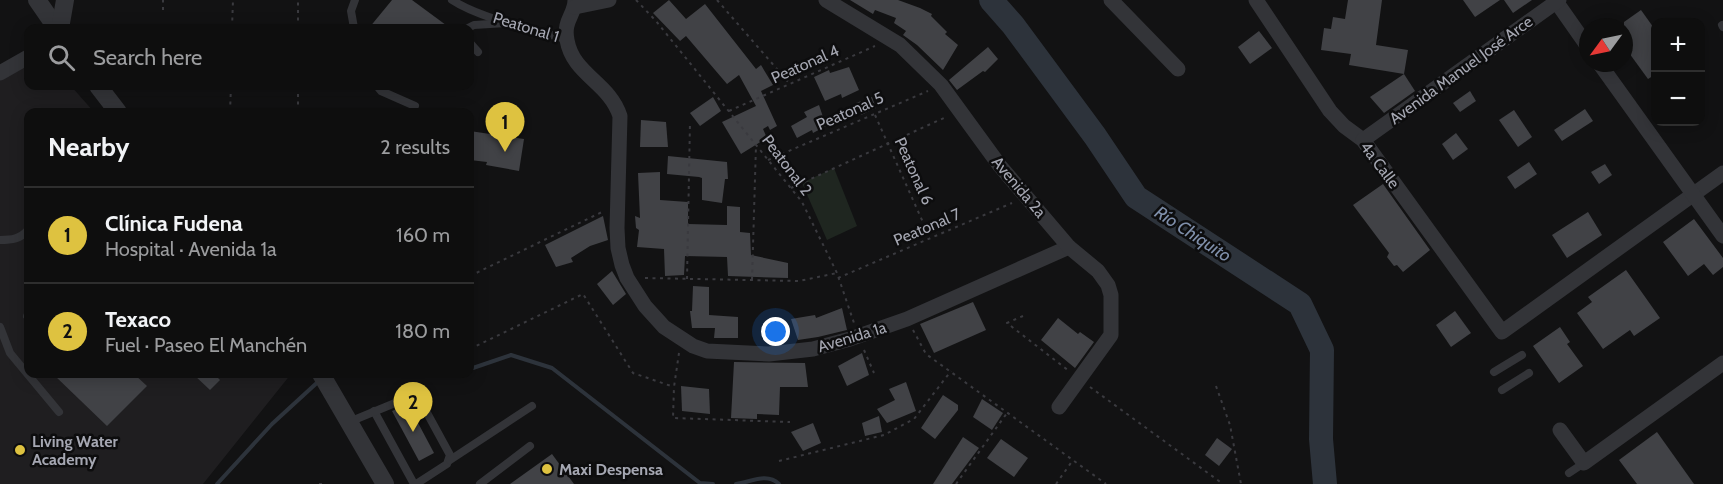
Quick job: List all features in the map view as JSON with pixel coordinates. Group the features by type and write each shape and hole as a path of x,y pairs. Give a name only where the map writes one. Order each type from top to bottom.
{"street":[{"path":"37,0 58,24"},
{"path":"60,24 65,0"},
{"path":"566,39 567,20 575,4 609,0"},
{"name":"Avenida 2a","path":"826,0 900,45 941,85 1026,197 1069,248 1098,271 1108,285 1111,295 1111,335 1059,407"},
{"path":"1111,0 1178,69"},
{"name":"4a Calle","path":"1256,0 1330,111 1344,126 1363,140 1502,332 1693,195"},
{"path":"1556,1 1579,34"},
{"name":"Avenida Manuel José Arce","path":"1363,140 1556,1"},
{"name":"Avenida 1a","path":"566,39 571,57 579,68 595,79 608,93 620,116 618,248 627,278 645,306 664,327 707,351 770,354 813,349 907,319 1069,248"},
{"path":"0,74 24,59"},
{"path":"1605,72 1723,236"},
{"path":"101,90 115,108"},
{"path":"1693,195 1723,173"},
{"path":"1560,430 1584,463 1723,363"},
{"path":"325,379 385,484"}],"lane":[{"path":"353,24 351,11 355,0"},
{"name":"Peatonal 1","path":"452,0 461,6 566,39"},
{"path":"474,25 510,22"},
{"path":"474,48 478,52"},
{"path":"380,90 415,106"},
{"path":"0,240 24,237"},
{"path":"0,327 10,353 24,370"},
{"path":"1494,372 1522,355"},
{"path":"1502,390 1528,373"},
{"path":"31,378 59,412"},
{"path":"349,422 412,396 417,397 450,455 450,460"},
{"path":"374,411 415,484 532,406"},
{"path":"480,484 530,446"},
{"path":"1569,473 1584,463"}],"path":[{"path":"163,0 163,10"},
{"path":"232,24 233,0"},
{"path":"298,0 298,24"},
{"name":"Peatonal 2","path":"636,0 656,21 802,202 837,273 858,336 874,373"},
{"path":"717,0 790,84"},
{"name":"Peatonal 4","path":"729,111 890,39"},
{"name":"Peatonal 5","path":"768,160 941,85"},
{"path":"230,108 231,90"},
{"path":"298,90 298,108"},
{"path":"791,188 960,111"},
{"name":"Peatonal 6","path":"874,114 930,238"},
{"path":"687,279 690,122"},
{"path":"752,280 756,144"},
{"name":"Peatonal 7","path":"838,278 1026,197"},
{"path":"474,274 617,204"},
{"path":"627,278 799,281 837,273"},
{"path":"474,347 583,294 633,373 674,387"},
{"path":"1023,316 1007,323 1080,380 1223,484"},
{"path":"907,319 927,354 1106,484"},
{"path":"681,338 674,387 673,418 790,422"},
{"path":"779,461 884,435 914,419 951,371"},
{"path":"1216,386 1230,425 1241,484"},
{"path":"956,484 1007,413"},
{"path":"1056,484 1073,460"},
{"path":"319,484 326,484"}],"shaded area":[{"path":"24,55 24,90 75,90 90,108 24,108 24,378 288,378 203,484 0,484 0,76"},
{"path":"834,168 857,226 827,240 802,183"}],"building":[{"path":"392,0 412,0 445,24 372,24"},
{"path":"669,0 686,19 705,4 756,69 761,65 773,85 761,91 777,126 770,130 768,126 763,129 767,138 741,154 722,122 756,106 739,75 727,84 686,36 680,41 653,13"},
{"path":"850,0 898,0 920,8 932,14 931,16 947,32 945,34 958,45 943,70 903,35 906,31 894,23 896,18 875,10 873,14"},
{"path":"1348,0 1382,0 1376,45 1408,50 1404,74 1349,65 1351,54 1321,50 1324,28 1331,29 1333,17 1345,19"},
{"path":"1463,0 1500,0 1475,17"},
{"path":"1504,0 1532,0 1513,13"},
{"path":"1641,10 1651,24 1651,77 1648,79 1633,58 1633,18 1630,18"},
{"path":"1259,31 1272,48 1250,64 1238,47"},
{"path":"988,47 998,59 985,72 983,71 957,90 949,80"},
{"path":"849,67 859,90 842,98 841,94 825,101 814,77 829,70 830,73"},
{"path":"1404,74 1415,91 1384,113 1370,97"},
{"path":"1470,91 1476,101 1460,112 1453,103"},
{"path":"713,97 721,111 700,126 690,113"},
{"path":"872,97 876,108 861,115 856,103"},
{"path":"819,105 826,126 797,138 791,126 807,117 804,112"},
{"path":"1585,109 1593,121 1562,141 1554,130"},
{"path":"1514,110 1532,137 1518,147 1499,120"},
{"path":"641,120 666,122 668,147 640,147"},
{"path":"474,132 524,139 519,171 486,165 487,162 474,160"},
{"path":"1456,133 1468,149 1453,160 1442,144"},
{"path":"668,156 727,162 728,179 725,179 722,203 702,200 702,178 667,174"},
{"path":"1529,162 1537,174 1515,189 1507,177"},
{"path":"1605,164 1612,175 1599,184 1591,172"},
{"path":"660,172 660,200 688,202 688,224 727,225 727,206 740,207 740,232 750,233 751,255 788,263 788,278 728,276 727,257 685,256 684,275 665,276 664,249 637,247 639,230 636,228 635,216 640,218 638,173"},
{"path":"1383,184 1430,250 1403,272 1387,257 1389,253 1353,205"},
{"path":"1588,212 1602,235 1567,258 1552,235"},
{"path":"603,216 608,240 590,246 571,258 573,262 556,267 545,245"},
{"path":"1694,219 1723,258 1723,267 1713,275 1704,264 1688,276 1663,242"},
{"path":"1626,270 1660,318 1634,336 1630,330 1603,349 1577,313 1592,302 1588,297"},
{"path":"612,271 626,294 613,305 597,284"},
{"path":"693,286 709,287 709,315 738,317 738,338 714,338 715,328 692,328 690,311 692,311"},
{"path":"973,302 986,330 934,353 920,324"},
{"path":"842,308 847,330 798,340 791,319 815,315 816,318"},
{"path":"1455,311 1471,333 1451,347 1436,325"},
{"path":"1058,318 1078,334 1080,332 1094,342 1075,368 1041,340"},
{"path":"1560,327 1570,342 1567,344 1583,366 1559,383 1533,346"},
{"path":"862,353 869,375 847,386 838,366"},
{"path":"734,362 805,363 808,387 780,387 779,415 757,414 757,419 731,418"},
{"path":"57,378 138,378 147,386 107,426"},
{"path":"197,378 218,378 220,380 210,390"},
{"path":"906,382 916,411 887,423 877,409 895,400 889,389"},
{"path":"681,386 709,389 710,414 682,411"},
{"path":"943,395 958,405 958,410 935,439 921,428"},
{"path":"982,399 1003,413 992,430 973,417"},
{"path":"408,404 434,453 419,461 392,411"},
{"path":"879,416 882,432 865,436 862,423"},
{"path":"813,423 821,443 803,451 791,432"},
{"path":"1657,432 1694,484 1637,484 1619,460"},
{"path":"963,437 979,448 952,484 933,484"},
{"path":"1217,438 1232,449 1219,466 1205,455"},
{"path":"1001,439 1028,458 1014,477 987,458"},
{"name":"Maxi Despensa","path":"552,454 574,484 510,484"}],"waterway":[{"name":"Río Chiquito","path":"991,0 1013,25 1095,136 1136,197 1300,304 1322,350 1321,439 1325,484"},
{"path":"474,368 511,355 552,368 700,483 713,484"},
{"path":"217,484 272,424 320,380"},
{"path":"736,484 764,478 774,480 779,484"}],"place":[{"name":"Clínica Fudena","path":"505,152"},
{"name":"Texaco","path":"413,432"},
{"name":"Living Water Academy","path":"20,450"},
{"name":"Maxi Despensa","path":"547,469"}]}
